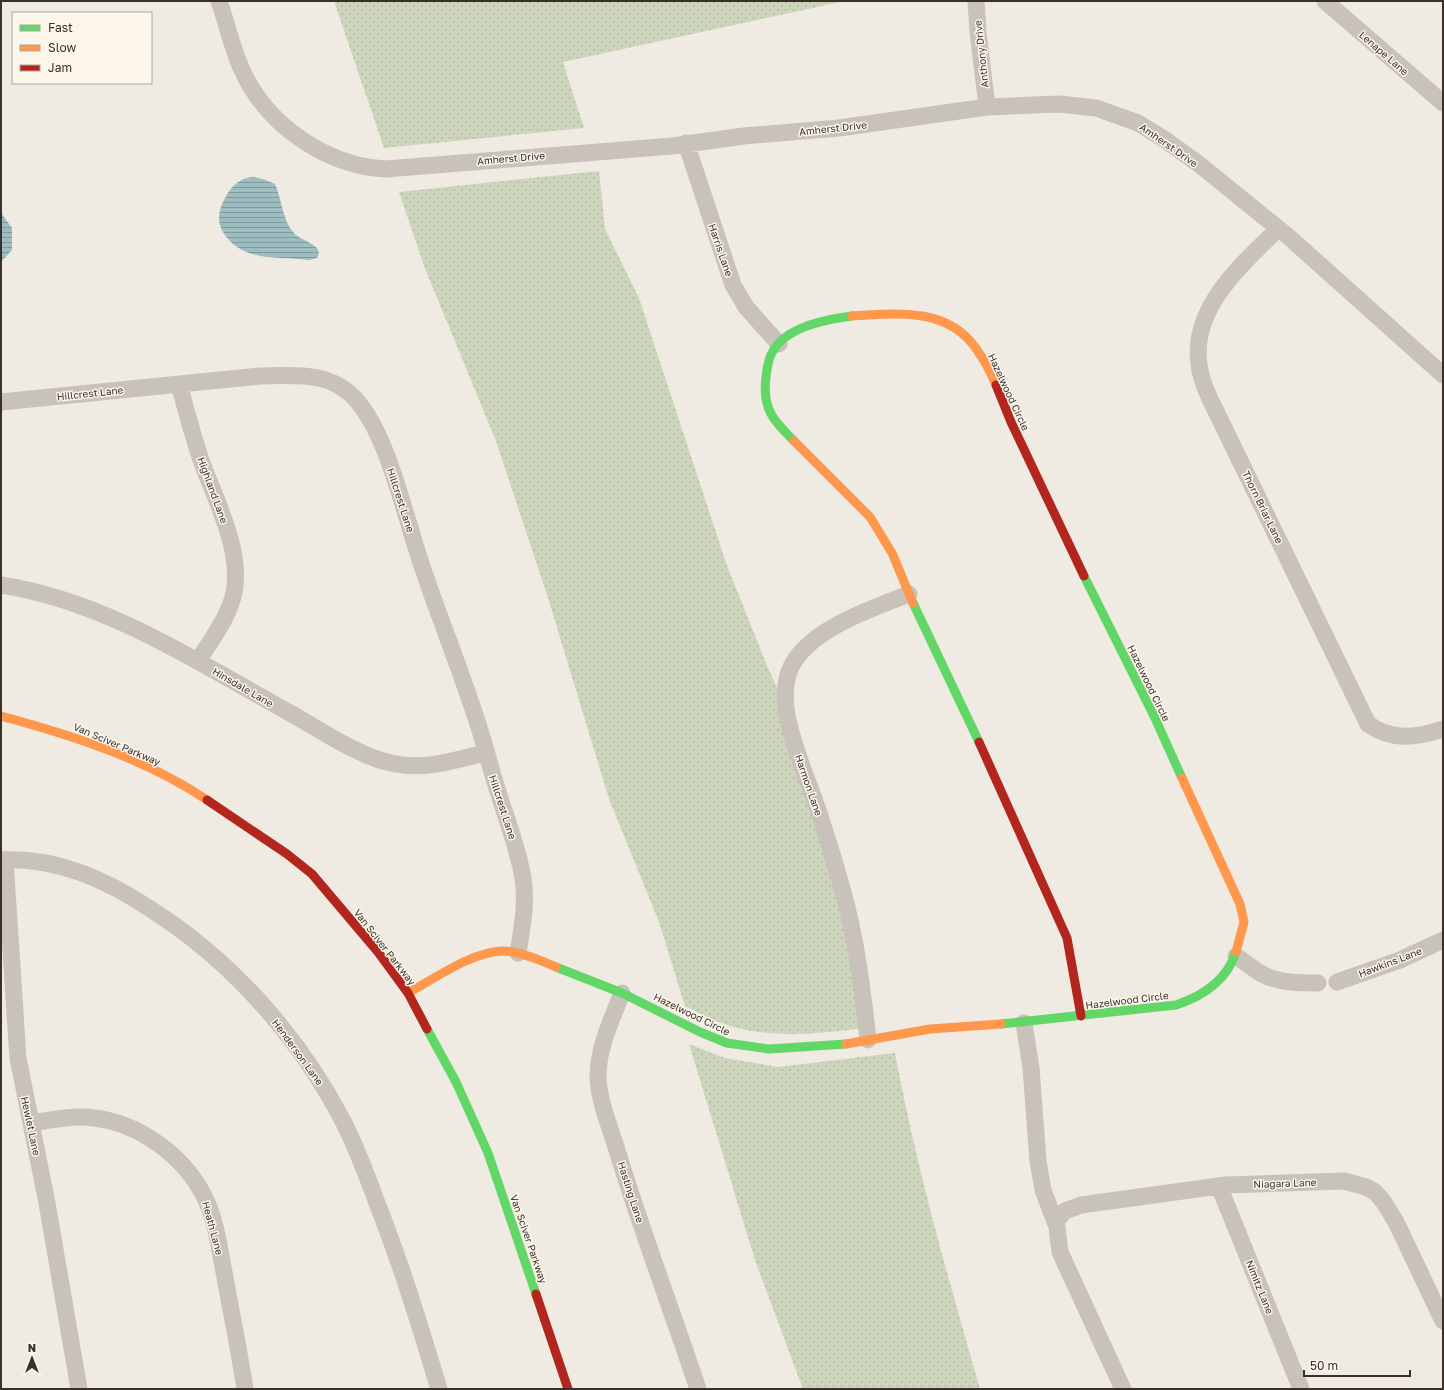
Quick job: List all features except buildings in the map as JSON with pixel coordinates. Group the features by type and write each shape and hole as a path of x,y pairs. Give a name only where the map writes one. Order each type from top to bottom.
{"street":[{"name":"Amherst Drive","path":"219,1 241,69 257,96 293,134 337,159 369,168 386,169 839,128 987,107 1059,104 1096,108 1128,119 1173,145 1278,229 1443,374"},
{"name":"Anthony Drive","path":"976,1 979,44 987,107"},
{"name":"Lenape Lane","path":"1325,1 1443,103"},
{"name":"Harris Lane","path":"686,143 733,285 746,307 779,344"},
{"name":"Thorn Briar Lane","path":"1278,229 1249,257 1211,305 1206,316 1199,346 1198,360 1201,376 1210,399 1368,724 1377,731 1399,737 1422,735 1443,729"},
{"name":"Hazelwood Circle","path":"408,993 477,956 504,951 518,953 622,993 718,1040 738,1046 787,1049 868,1040 930,1029 1024,1023 1158,1008 1176,1005 1194,999 1210,989 1222,978 1236,956 1242,935 1244,922 1240,904 1154,716 1084,576 1011,422 996,384 977,349 964,335 950,325 933,317 901,313 851,316 816,322 800,329 773,350 767,368 765,386 767,403 774,422 826,470 870,517 892,552 909,594 986,758 1067,938 1081,1016"},
{"name":"Hillcrest Lane","path":"1,402 297,374 331,381 358,402 376,432 390,467 421,566 474,712 485,753 513,837 523,878 524,911 518,953"},
{"name":"Highland Lane","path":"179,384 202,463 222,512 234,568 235,584 231,603 198,661"},
{"name":"Hinsdale Lane","path":"1,585 48,596 107,617 145,634 198,661 344,744 378,760 401,765 421,766 441,764 485,753"},
{"name":"Harmon Lane","path":"868,1040 862,985 848,910 815,801 792,735 785,696 787,677 794,660 806,648 847,620 909,594"},
{"name":"Van Sciver Parkway","path":"1,716 86,740 160,773 198,794 288,854 312,874 378,952 408,993 456,1082 488,1153 568,1389"},
{"name":"Hewlet Lane","path":"3,860 18,1058 47,1203 79,1389"},
{"name":"Henderson Lane","path":"3,860 48,863 69,868 110,884 130,895 176,926 207,950 275,1019 311,1066 334,1104 354,1144 395,1251 439,1389"},
{"name":"Hawkins Lane","path":"1336,982 1400,960 1443,940"},
{"path":"1236,956 1261,974 1273,979 1287,982 1318,983"},
{"name":"Hasting Lane","path":"622,993 607,1030 599,1059 598,1075 600,1092 629,1189 698,1389"},
{"path":"1024,1023 1031,1068 1038,1161 1043,1190 1055,1222 1060,1252 1123,1389"},
{"name":"Heath Lane","path":"30,1123 57,1119 93,1118 110,1121 144,1134 174,1157 196,1182 205,1197 215,1232 245,1389"},
{"name":"Niagara Lane","path":"1055,1222 1065,1211 1081,1205 1219,1186 1344,1181 1356,1183 1375,1192 1383,1201 1396,1222 1443,1321"},
{"name":"Nimitz Lane","path":"1219,1186 1301,1389"}],"green space":[{"path":"334,1 845,1 563,62 584,128 384,148"},
{"path":"599,171 605,229 639,298 726,563 768,668 789,714 842,892 863,1028 793,1034 757,1032 740,1029 719,1022 685,1006 659,922 609,799 549,601 496,441 424,266 399,192"},
{"path":"689,1044 725,1058 778,1067 895,1053 903,1095 923,1180 980,1389 803,1389 756,1263"}],"water":[{"path":"253,177 275,184 288,224 295,234 316,247 319,254 317,258 309,260 273,258 250,253 240,249 231,242 223,232 219,216 224,200 235,184 247,178"},
{"path":"1,213 12,228 12,250 1,262"}],"traffic: fast":[{"path":"794,441 780,427 768,406 765,388 767,367 771,354 779,343 797,330 831,319 852,316"},
{"path":"1084,576 1154,716 1182,778"},
{"path":"913,603 979,742"},
{"path":"1001,1024 1176,1005 1196,997 1213,986 1227,971 1236,952"},
{"path":"556,967 622,993 700,1032 727,1043 769,1049 846,1044"},
{"path":"427,1029 456,1082 488,1153 536,1294"}],"traffic: slow":[{"path":"852,316 904,314 937,320 952,326 965,336 983,358 996,385"},
{"path":"794,441 870,517 892,553 913,603"},
{"path":"1,716 55,731 134,760 184,785 207,800"},
{"path":"1182,778 1240,904 1244,922 1236,952"},
{"path":"408,993 466,961 491,952 509,951 556,967"},
{"path":"846,1044 930,1029 1001,1024"}],"traffic: jam":[{"path":"996,385 1011,422 1084,576"},
{"path":"979,742 1067,938 1081,1016"},
{"path":"207,800 287,854 312,874 378,952 408,993 427,1029"},
{"path":"536,1294 568,1389"}]}
